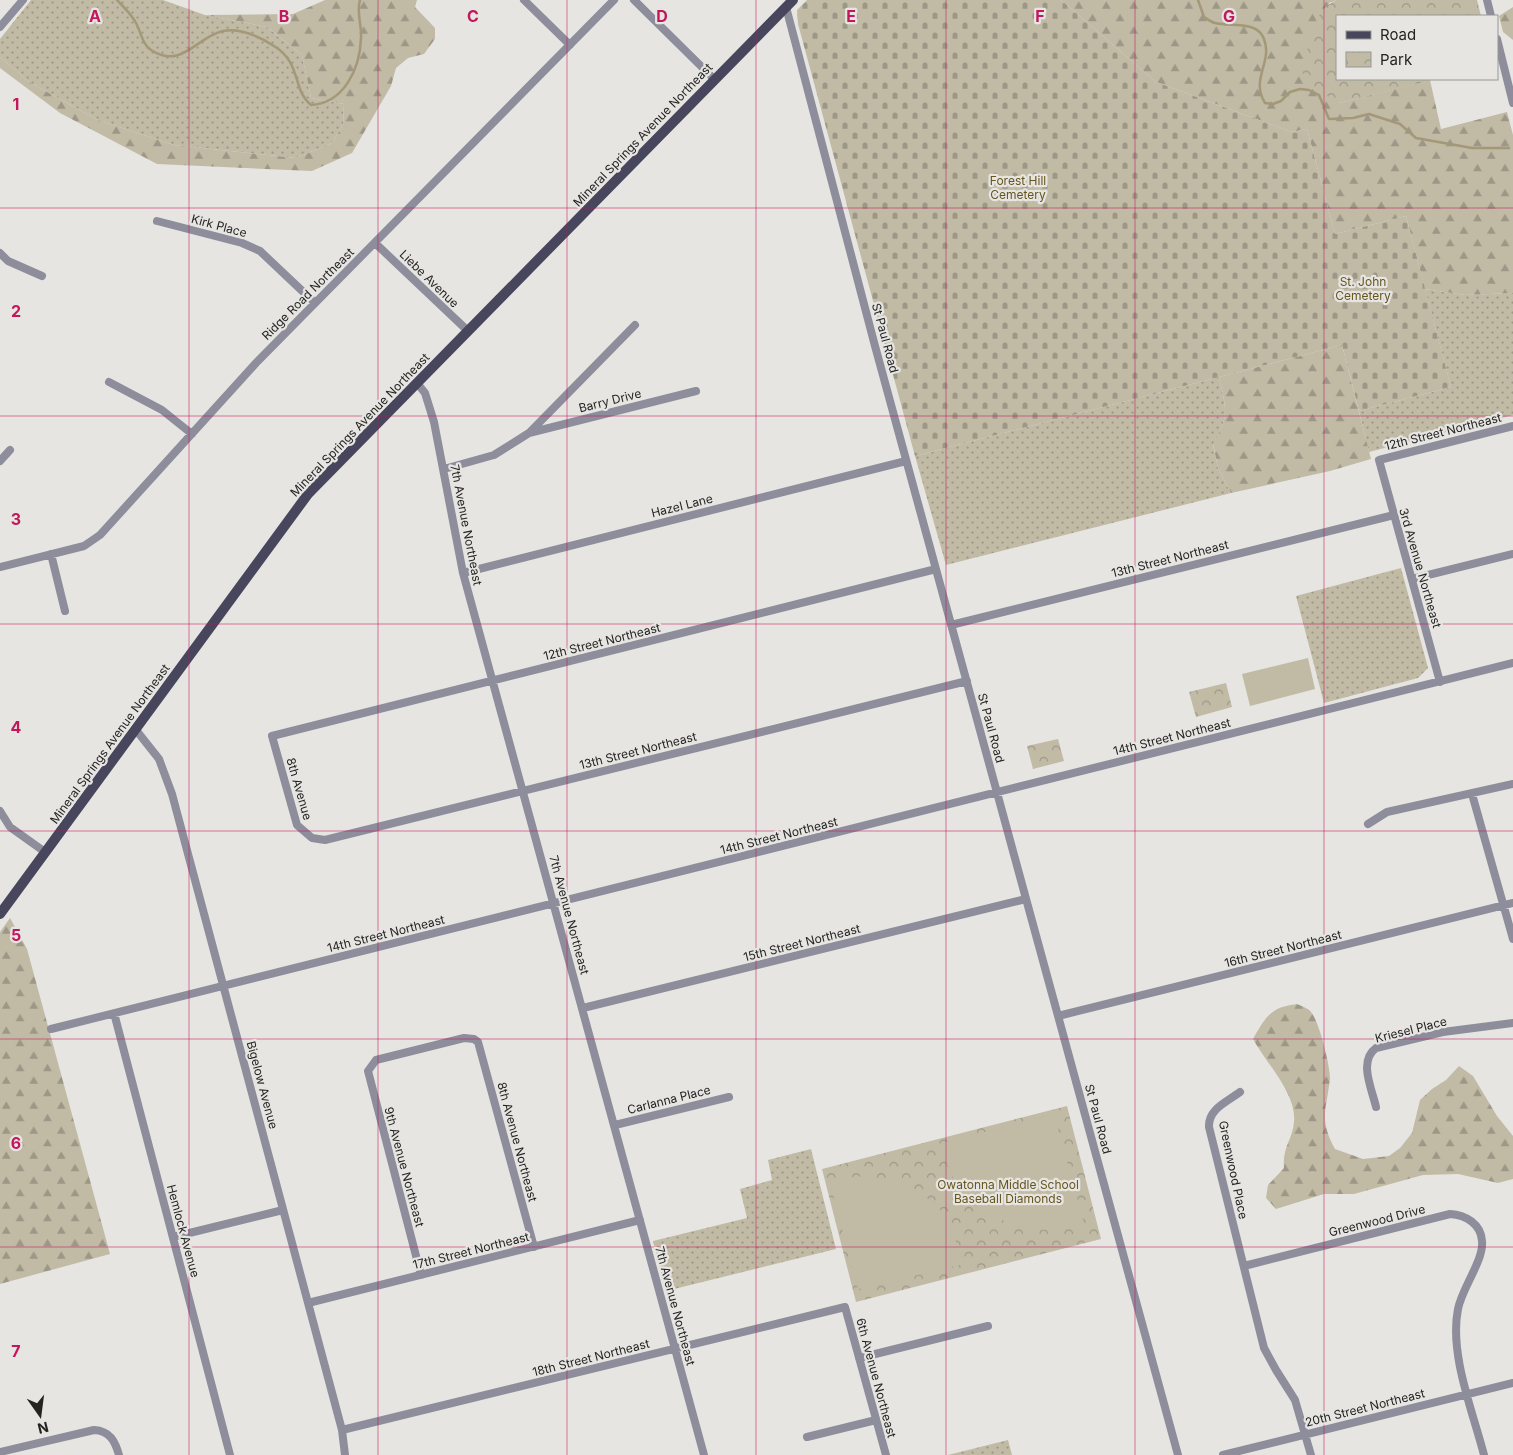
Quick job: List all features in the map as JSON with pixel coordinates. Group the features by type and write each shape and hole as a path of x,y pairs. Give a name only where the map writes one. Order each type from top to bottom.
{"main road":[{"name":"Mineral Springs Avenue Northeast","path":"0,914 308,494 789,3"}],"street":[{"path":"0,27 22,0"},
{"path":"524,0 570,45"},
{"name":"Ridge Road Northeast","path":"0,567 84,546 100,535 256,363 614,0"},
{"path":"634,0 714,79"},
{"path":"1487,0 1491,15"},
{"name":"St Paul Road","path":"789,3 906,460 1178,1455"},
{"path":"1498,43 1513,102"},
{"name":"Kirk Place","path":"157,221 242,243 260,251 315,303"},
{"name":"Liebe Avenue","path":"375,243 468,331"},
{"path":"0,254 8,261 42,276"},
{"name":"Barry Drive","path":"444,470 494,455 529,433 635,325"},
{"path":"109,382 162,410 192,434"},
{"name":"7th Avenue Northeast","path":"417,383 425,393 444,470 463,573 704,1455"},
{"name":"Barry Drive","path":"529,433 696,391"},
{"name":"12th Street Northeast","path":"1379,460 1513,426"},
{"path":"0,461 10,450"},
{"name":"Hazel Lane","path":"463,573 906,460"},
{"name":"3rd Avenue Northeast","path":"1379,460 1440,682"},
{"name":"13th Street Northeast","path":"951,625 1394,515"},
{"path":"51,554 65,611"},
{"path":"1412,578 1513,554"},
{"name":"12th Street Northeast","path":"272,736 936,569"},
{"name":"14th Street Northeast","path":"51,1029 1513,663"},
{"name":"13th Street Northeast","path":"315,839 325,840 967,681"},
{"name":"Bigelow Avenue","path":"136,730 159,759 172,794 342,1430 345,1455"},
{"name":"8th Avenue","path":"272,736 297,825 305,835 315,839"},
{"path":"1368,824 1387,812 1513,784"},
{"path":"1472,794 1513,939"},
{"path":"0,811 10,827 45,852"},
{"name":"15th Street Northeast","path":"583,1008 1026,899"},
{"name":"16th Street Northeast","path":"1058,1016 1513,903"},
{"name":"Hemlock Avenue","path":"114,1013 230,1455"},
{"name":"Kriesel Place","path":"1376,1107 1366,1061 1376,1048 1443,1032 1513,1023"},
{"name":"8th Avenue Northeast","path":"370,1066 376,1060 464,1038 474,1039 478,1042 534,1247"},
{"name":"9th Avenue Northeast","path":"370,1066 368,1076 421,1275"},
{"name":"Greenwood Place","path":"1240,1092 1214,1110 1209,1121 1244,1266"},
{"name":"Carlanna Place","path":"615,1125 729,1097"},
{"path":"173,1237 283,1210"},
{"name":"Greenwood Drive","path":"1244,1266 1450,1214 1471,1220 1480,1232 1482,1248 1462,1295 1456,1332 1457,1348 1484,1455"},
{"name":"17th Street Northeast","path":"308,1303 640,1220"},
{"path":"1244,1266 1264,1348 1272,1365 1295,1400 1311,1455"},
{"name":"18th Street Northeast","path":"342,1430 846,1307"},
{"name":"6th Avenue Northeast","path":"846,1307 886,1455"},
{"path":"859,1358 988,1326"},
{"name":"20th Street Northeast","path":"1223,1455 1513,1383"},
{"path":"807,1437 876,1420"},
{"path":"0,1452 94,1430 101,1431 112,1438 119,1455"}],"green space":[{"path":"31,0 163,0 205,15 267,27 302,55 311,98 344,104 343,125 332,143 296,158 174,145 98,120 29,82 0,57 0,39"},
{"path":"325,0 417,0 415,7 435,28 435,39 424,54 408,58 396,68 391,86 352,153 312,171 157,164 60,113 0,68 0,57 29,82 98,120 174,145 296,158 332,143 343,125 344,104 311,98 302,55 267,27 205,15 293,14"},
{"name":"Forest Hill Cemetery","path":"807,0 1061,0 1156,82 1292,132 1307,129 1335,234 1406,216 1451,387 1359,411 1342,345 915,456 798,24 797,10"},
{"path":"1061,0 1337,0 1329,3 1339,103 1430,80 1441,129 1507,112 1513,135 1513,293 1465,295 1425,289 1406,216 1335,234 1307,129 1292,132 1156,82"},
{"path":"1337,0 1477,0 1481,15 1336,15 1336,80 1432,80 1339,103 1311,86 1302,72 1312,31 1316,21 1328,5"},
{"path":"1513,7 1513,40 1503,32 1499,16"},
{"path":"1425,289 1465,295 1513,293 1513,415 1369,452 1359,411 1451,387"},
{"path":"1342,345 1371,459 1330,471 1231,493 1218,468 1213,444 1222,426 1225,412 1219,377"},
{"path":"1219,377 1225,412 1222,426 1213,445 1218,468 1231,493 946,565 915,456"},
{"path":"1401,568 1428,668 1418,678 1324,703 1296,596"},
{"path":"1308,658 1315,689 1250,706 1242,674"},
{"path":"1226,683 1232,707 1196,717 1189,692"},
{"path":"1058,739 1064,761 1033,769 1027,746"},
{"path":"10,918 27,949 110,1254 0,1284 0,932"},
{"path":"1297,1004 1311,1012 1324,1044 1330,1078 1325,1121 1335,1149 1363,1159 1389,1156 1400,1148 1412,1133 1420,1100 1446,1080 1459,1066 1473,1076 1497,1116 1513,1136 1513,1179 1498,1183 1458,1174 1423,1175 1354,1194 1324,1194 1276,1209 1266,1198 1268,1185 1284,1168 1286,1149 1293,1128 1294,1111 1280,1079 1253,1039 1262,1024 1275,1010"},
{"name":"Owatonna Middle School Baseball Diamonds","path":"1067,1106 1101,1239 856,1302 822,1169"},
{"path":"1054,1114 1084,1223 1052,1230 1024,1229 989,1215 961,1196 938,1144"},
{"path":"811,1149 836,1249 666,1291 653,1241 747,1218 740,1189 772,1180 768,1160"},
{"path":"868,1176 912,1190 932,1202 947,1220 964,1264 858,1289 829,1179"},
{"path":"1008,1440 1012,1455 948,1455"}],"waterway":[{"path":"117,0 128,11 138,26 148,47 162,55 172,56 180,54 213,34 229,30 243,32 274,46 289,60 301,92 311,105 323,103 333,98 348,82 353,72 360,50 360,0"},
{"path":"1198,0 1204,17 1215,23 1242,25 1256,29 1264,39 1266,55 1260,78 1260,86 1265,103 1273,104 1281,101 1290,92 1300,89 1309,90 1319,95 1329,119 1353,118 1369,114 1400,124 1416,138 1472,148 1509,148"}],"park label":[{"name":"St. John Cemetery","path":"1363,289"}]}
